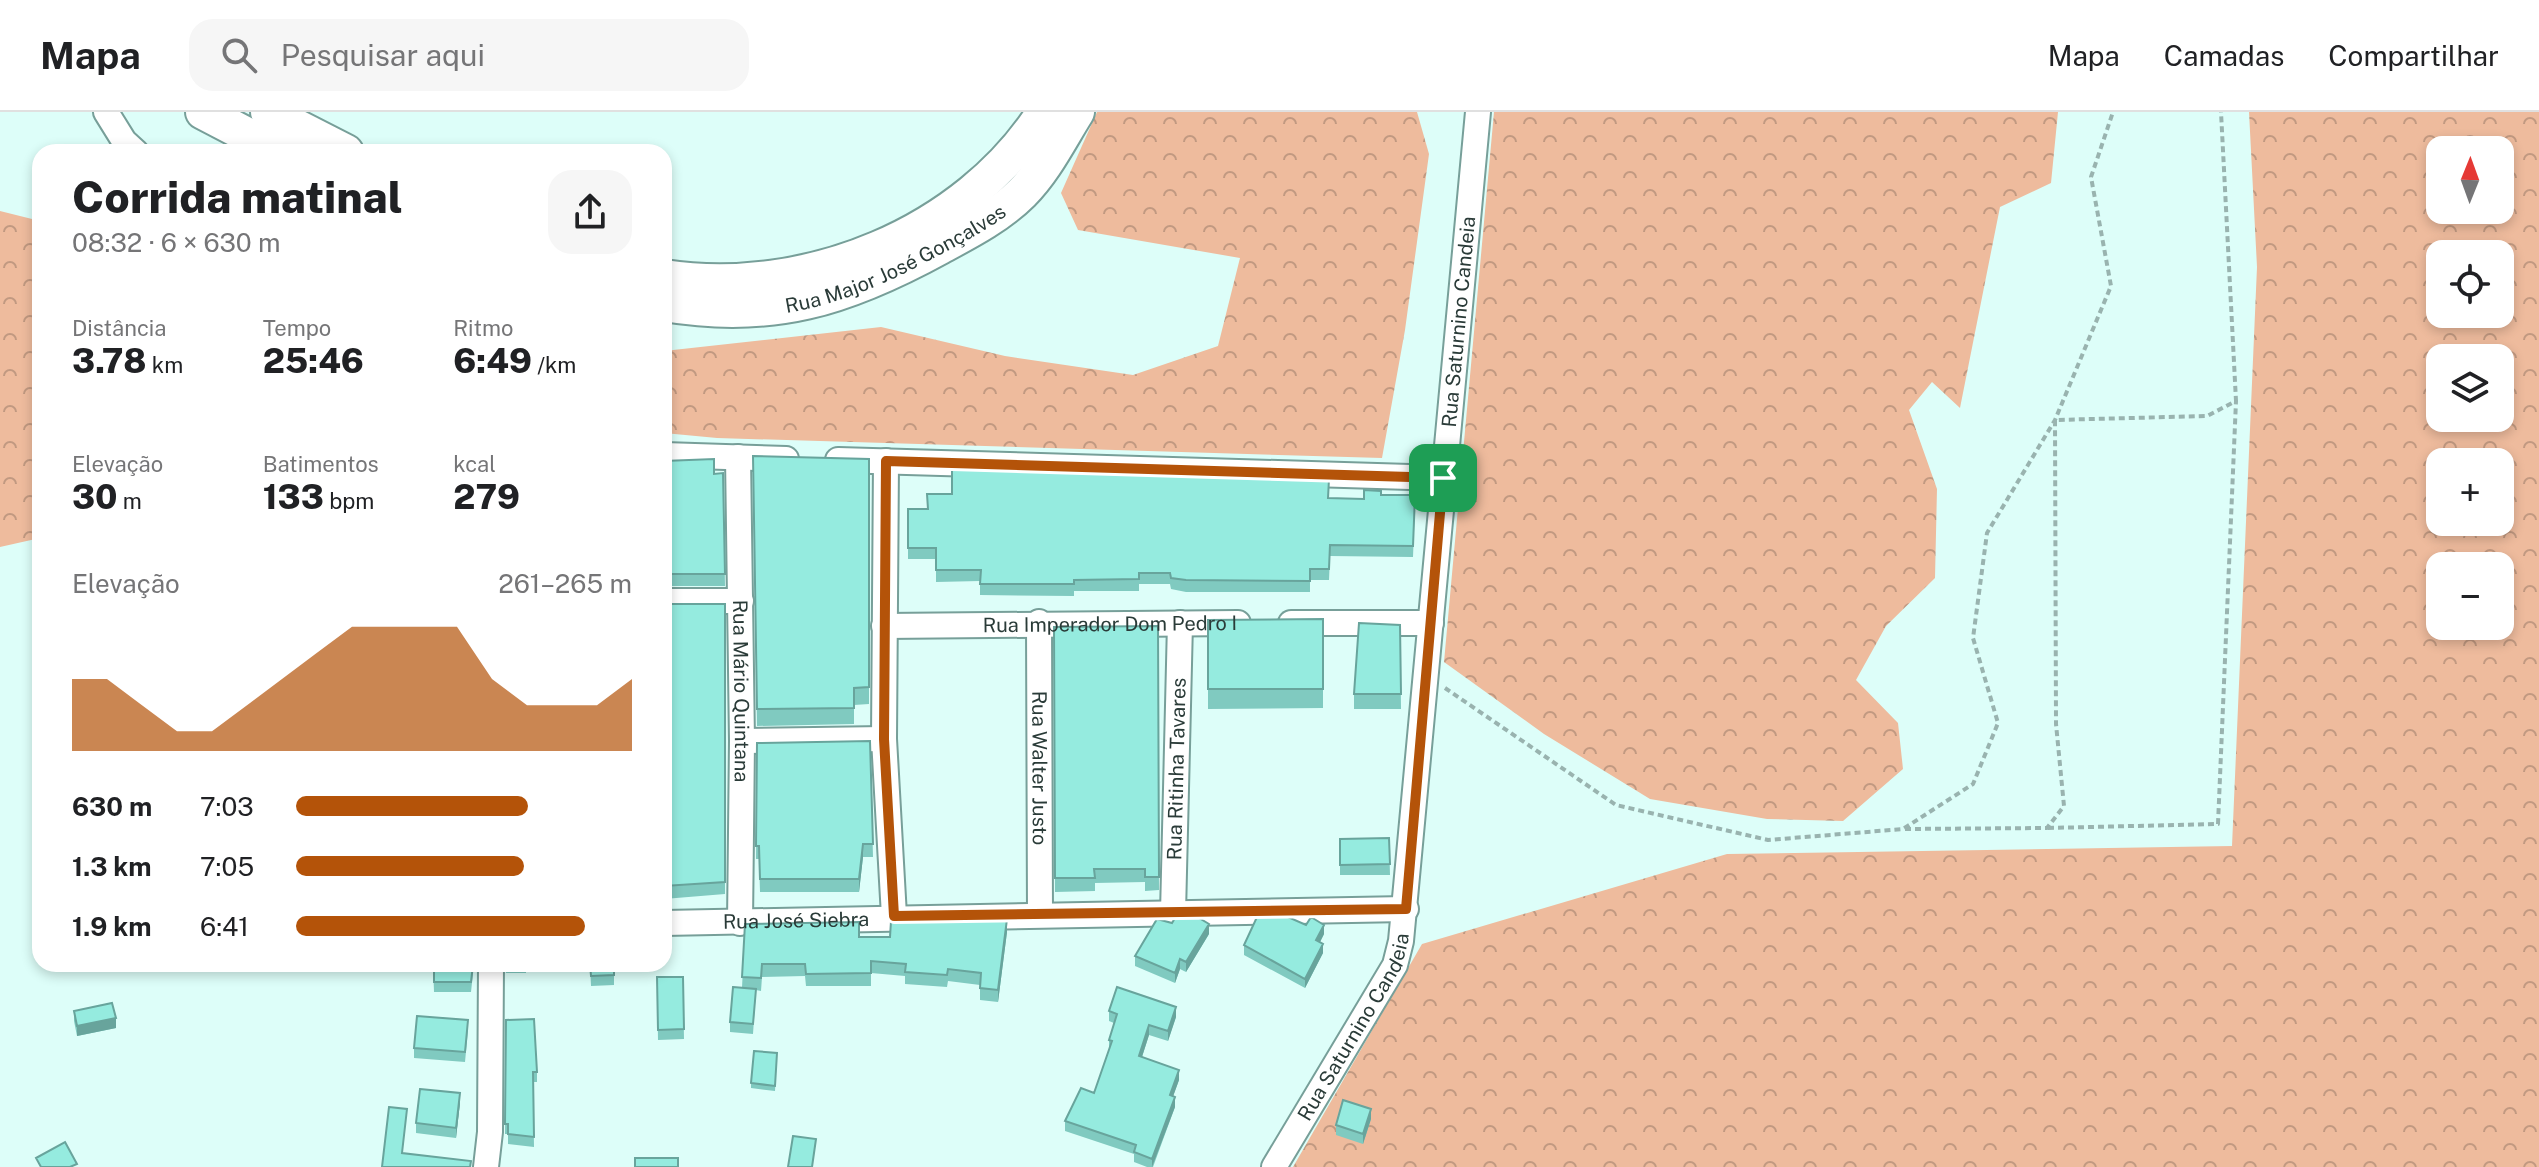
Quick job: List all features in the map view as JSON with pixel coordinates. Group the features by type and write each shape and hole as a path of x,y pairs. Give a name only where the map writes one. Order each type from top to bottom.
{"street":[{"path":"106,112 127,144"},
{"path":"203,112 265,144"},
{"path":"268,112 330,144"},
{"name":"Rua Major José Gonçalves","path":"672,278 702,282 766,278 853,259 884,247 981,186 1014,155 1044,112"},
{"name":"Rua Major José Gonçalves","path":"672,305 736,312 770,310 814,301 878,281 967,233 1021,194 1038,175 1077,112"},
{"name":"Rua Saturnino Candeia","path":"1274,1167 1395,965 1406,909 1478,112"},
{"path":"672,455 1443,478"},
{"name":"Rua Mário Quintana","path":"738,457 742,741 740,923"},
{"path":"886,461 884,739 894,916"},
{"path":"672,601 741,601"},
{"name":"Rua Imperador Dom Pedro I","path":"884,626 1039,622 1431,623"},
{"name":"Rua Walter Justo","path":"1039,622 1040,914"},
{"name":"Rua Ritinha Tavares","path":"1173,913 1180,623"},
{"path":"742,741 884,739"},
{"name":"Rua José Siebra","path":"672,923 894,916 1406,909"},
{"path":"486,1167 490,1132 491,972"}],"path":[{"path":"1903,829 1973,784 1998,723 1973,638 1987,533 2055,420 2111,286 2091,177 2113,112"},
{"path":"1427,675 1616,805 1768,840 1903,829 2218,824 2236,401 2221,112"},
{"path":"2055,420 2207,416 2236,401"},
{"path":"2047,828 2064,806 2056,724 2055,420"}],"green space":[{"path":"1097,112 1417,112 1429,154 1405,330 1382,458 717,438 672,434 672,350 881,327 1005,356 1133,375 1218,346 1240,258 1078,230 1061,193"},
{"path":"1494,112 2058,112 2051,183 2000,207 1960,408 1932,382 1909,410 1937,489 1935,578 1886,626 1856,680 1898,723 1903,769 1843,821 1767,819 1650,799 1544,734 1444,662"},
{"path":"2249,112 2539,112 2539,1167 1293,1167 1422,944 1727,854 2232,846 2257,267"},
{"path":"0,211 32,219 32,540 0,547"}],"building":[{"path":"753,456 869,459 869,687 854,688 854,708 757,709"},
{"path":"714,459 714,474 723,473 725,574 672,574 672,461"},
{"path":"952,467 1329,479 1328,498 1364,499 1364,490 1381,491 1381,495 1415,495 1413,546 1330,545 1329,569 1310,569 1310,581 1186,580 1171,578 1170,573 1139,573 1139,579 1074,580 1074,584 980,584 981,570 936,570 936,548 908,548 908,509 928,509 927,494 952,494"},
{"path":"672,604 725,604 725,882 672,885"},
{"path":"1323,619 1323,689 1208,689 1208,620"},
{"path":"1359,623 1400,625 1401,694 1354,694"},
{"path":"1158,626 1159,877 1145,877 1145,869 1094,869 1095,878 1055,878 1054,627"},
{"path":"870,741 873,844 863,844 859,879 760,879 759,846 756,846 757,743"},
{"path":"1389,838 1390,864 1340,865 1340,839"},
{"path":"1257,917 1288,917 1306,925 1311,917 1324,925 1316,940 1323,944 1305,979 1244,945"},
{"path":"1175,918 1199,918 1209,924 1186,962 1180,959 1175,973 1135,956 1157,919 1172,923"},
{"path":"1007,919 998,990 980,988 981,973 948,969 947,975 905,972 906,964 871,961 871,973 806,974 805,964 762,964 761,978 742,977 745,924 859,922 859,937 890,937 891,921"},
{"path":"434,972 472,972 471,982 434,982"},
{"path":"591,972 614,972 614,975 591,976"},
{"path":"657,977 683,977 684,1029 658,1030"},
{"path":"733,987 756,989 753,1024 730,1022"},
{"path":"1117,987 1176,1007 1168,1031 1149,1025 1139,1056 1179,1070 1170,1095 1175,1097 1152,1159 1134,1152 1136,1145 1065,1121 1081,1088 1094,1093 1112,1041 1109,1040 1117,1014 1109,1011"},
{"path":"112,1003 116,1018 77,1026 74,1011"},
{"path":"417,1016 468,1020 465,1052 414,1048"},
{"path":"534,1019 537,1072 533,1072 534,1137 508,1134 508,1124 505,1124 506,1020"},
{"path":"754,1051 777,1053 775,1086 751,1083"},
{"path":"420,1089 460,1093 456,1128 416,1123"},
{"path":"1343,1100 1371,1109 1363,1134 1336,1125"},
{"path":"389,1107 407,1109 402,1153 471,1161 470,1167 382,1167"},
{"path":"793,1136 816,1139 812,1167 788,1167"},
{"path":"65,1142 77,1164 70,1167 41,1167 36,1158"},
{"path":"635,1158 678,1158 678,1167 635,1167"}],"route":[{"path":"886,461 1443,478 1406,909 894,916 884,739 886,461"}]}
